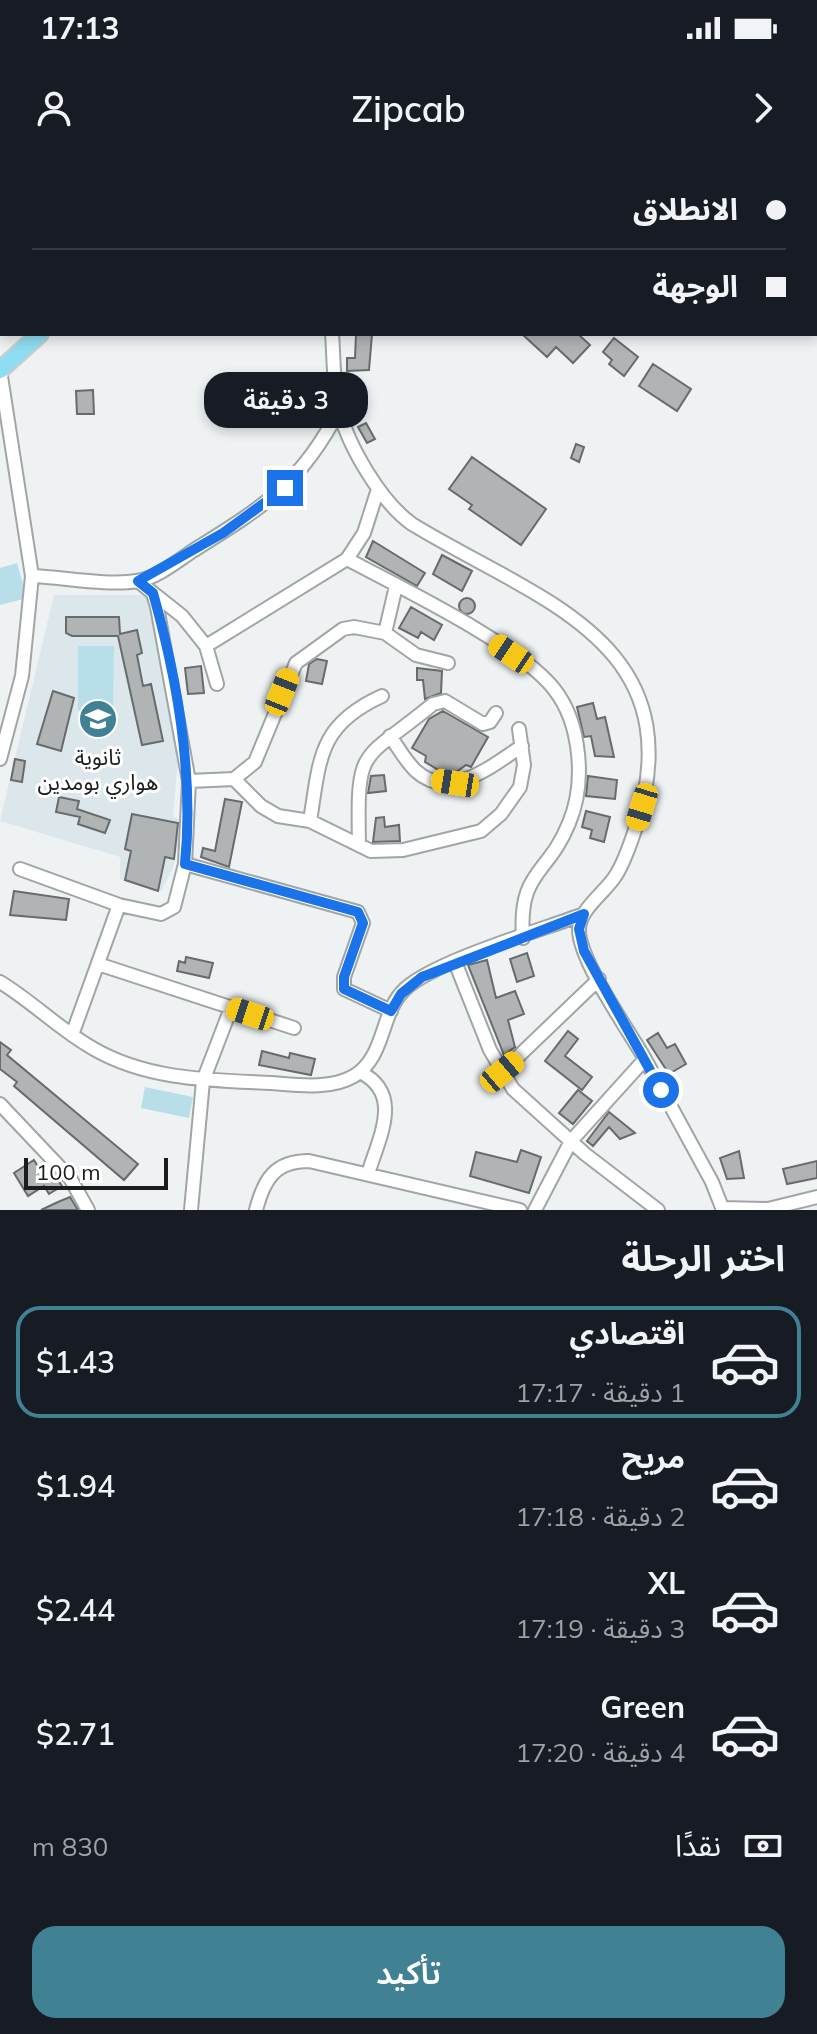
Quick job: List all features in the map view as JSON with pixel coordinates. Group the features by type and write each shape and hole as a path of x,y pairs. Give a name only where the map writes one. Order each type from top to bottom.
{"main road":[{"path":"0,370 38,336"}],"street":[{"path":"332,336 339,410 378,489 412,524 553,604 599,637 622,664 634,688 648,736 646,789 624,861 584,914 581,939 599,979 645,1059 723,1209 768,1209 817,1197"},
{"path":"0,370 32,576 22,676 0,759"},
{"path":"32,576 138,581 223,533 285,488 317,451 339,410"},
{"path":"206,646 347,559 364,533 378,489"},
{"path":"347,559 531,667 553,687 567,712 576,740 575,801 561,839 524,895 523,938"},
{"path":"138,581 182,616 206,646 217,684"},
{"path":"385,633 396,586"},
{"path":"20,869 119,905 153,914 172,910 185,864 189,781 176,698 153,593"},
{"path":"189,781 234,779 255,762 290,673 300,657 343,629 354,627 385,633 416,655 448,663"},
{"path":"310,821 318,763 327,740 344,718 382,696"},
{"path":"359,845 361,768 373,749 433,704 445,701 483,724 490,722 496,713"},
{"path":"234,779 268,812 310,821 377,852 403,850 481,831 501,814 520,787 524,765 519,729"},
{"path":"390,736 417,772 430,779 455,783 474,777 522,746"},
{"path":"185,864 358,912 363,923 344,977 344,989 391,1011"},
{"path":"72,1035 119,905"},
{"path":"0,982 72,1035 131,1066 203,1081 326,1085 360,1072 374,1054 391,1011 406,988 455,962 584,914"},
{"path":"455,962 502,1072 513,1089 571,1141 658,1210"},
{"path":"98,964 294,1028"},
{"path":"502,1072 599,979"},
{"path":"191,1210 203,1081 231,1008"},
{"path":"535,1210 571,1141 645,1059"},
{"path":"360,1072 381,1088 385,1101 368,1174"},
{"path":"0,1104 70,1178 88,1210"},
{"path":"256,1210 271,1173 283,1164 309,1161 520,1210"}],"shaded area":[{"path":"17,563 27,598 0,605 0,568"},
{"name":"ثانوية هواري بومدين","path":"54,595 146,595 168,680 178,758 173,817 183,821 173,868 161,891 120,879 120,857 0,821"},
{"path":"78,646 114,646 113,711 78,710"},
{"path":"145,1087 193,1097 189,1118 141,1108"}],"building":[{"path":"356,336 372,336 369,370 347,371 347,358 355,358"},
{"path":"524,336 580,336 590,345 573,363 556,347 547,357"},
{"path":"614,338 638,357 624,376 609,364 612,360 603,352"},
{"path":"653,364 691,389 677,411 639,386"},
{"path":"93,390 94,414 77,414 76,391"},
{"path":"366,423 375,439 367,443 358,427"},
{"path":"576,444 584,447 579,462 571,458"},
{"path":"472,457 546,509 521,545 469,509 472,505 449,489"},
{"path":"373,541 425,573 417,586 366,557"},
{"path":"442,555 472,571 462,591 433,574"},
{"path":"464,598 470,598 475,606 473,612 464,614 459,609 459,603"},
{"path":"411,607 442,625 434,640 421,632 418,638 399,628"},
{"path":"66,617 119,617 120,634 137,630 142,653 137,655 143,686 151,684 163,741 142,745 118,636 72,636 66,633"},
{"path":"317,659 327,661 322,684 306,681 309,664"},
{"path":"201,666 204,693 188,694 185,668"},
{"path":"417,668 442,671 441,693 425,699 423,680 417,680"},
{"path":"53,691 74,698 61,751 37,744"},
{"path":"593,703 597,719 605,717 614,757 595,756 591,736 584,737 577,707"},
{"path":"443,711 488,737 471,767 466,765 455,773 445,774 425,762 426,756 412,748 429,719"},
{"path":"15,759 25,761 22,782 11,780"},
{"path":"384,775 386,791 368,793 371,776"},
{"path":"588,776 617,780 615,799 586,796"},
{"path":"59,797 79,801 77,809 110,820 105,833 78,824 80,817 56,812"},
{"path":"225,799 242,802 229,867 201,857 203,848 215,851"},
{"path":"586,811 610,817 604,842 590,838 592,830 582,827"},
{"path":"132,814 178,823 174,859 165,857 158,891 125,880 131,851 125,849"},
{"path":"384,817 385,827 399,825 400,841 373,842 376,818"},
{"path":"14,891 69,899 66,920 10,915"},
{"path":"527,953 534,976 517,982 510,959"},
{"path":"186,957 213,963 209,978 177,971 179,961 185,963"},
{"path":"487,960 496,998 515,991 524,1014 508,1020 515,1047 504,1055 468,965"},
{"path":"568,1031 578,1039 565,1056 592,1077 582,1090 545,1061"},
{"path":"658,1033 667,1048 675,1044 686,1064 669,1074 647,1040"},
{"path":"0,1042 11,1050 7,1055 138,1164 124,1180 14,1086 17,1082 0,1069"},
{"path":"262,1051 289,1058 290,1053 315,1059 311,1075 259,1065"},
{"path":"578,1090 592,1101 573,1124 559,1113"},
{"path":"609,1112 635,1133 620,1139 609,1127 593,1146 587,1141"},
{"path":"521,1150 541,1157 529,1193 470,1176 476,1152 517,1162"},
{"path":"739,1151 744,1178 727,1179 720,1158"},
{"path":"34,1160 45,1179 53,1173 62,1186 49,1194 44,1186 28,1196 14,1173"},
{"path":"817,1161 817,1178 787,1184 783,1169"},
{"path":"70,1197 78,1210 41,1210 58,1202"}],"place":[{"name":"ثانوية هواري بومدين","path":"98,719"}],"route":[{"path":"285,488 223,533 138,581 153,593 176,698 190,796 185,864 358,912 363,923 344,977 344,989 355,997 391,1011 406,988 422,977 584,914 579,929 584,951 661,1090"}]}
